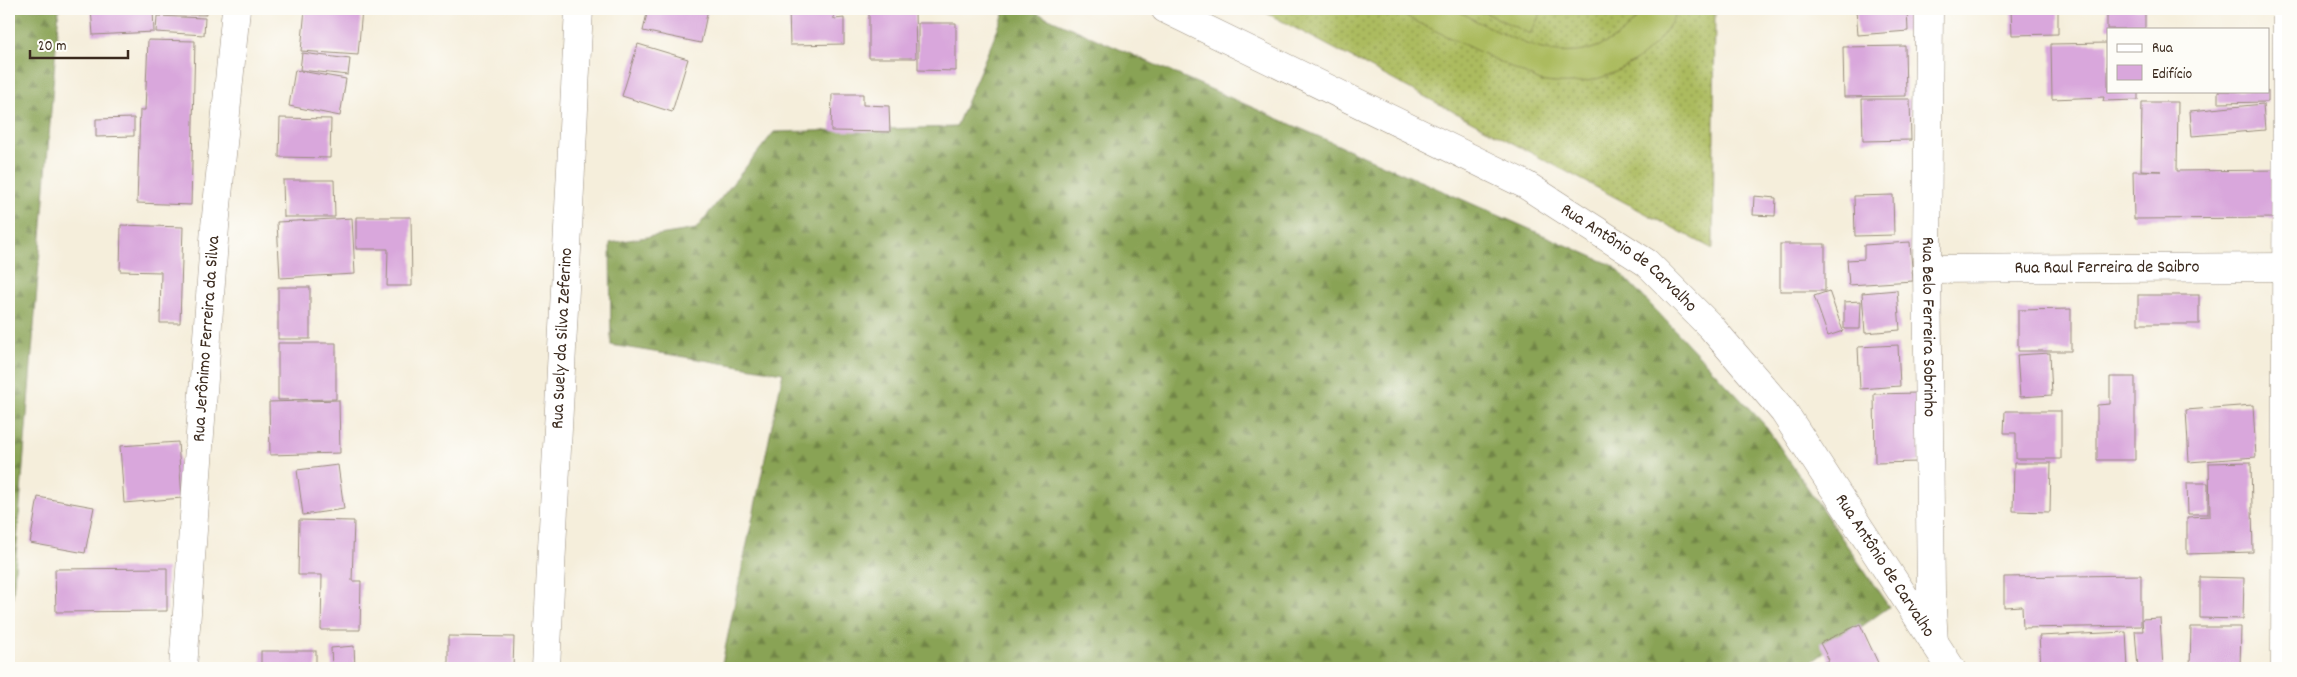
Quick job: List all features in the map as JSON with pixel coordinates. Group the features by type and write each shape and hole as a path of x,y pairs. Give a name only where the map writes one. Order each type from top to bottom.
{"street":[{"name":"Rua Jerônimo Ferreira da Silva","path":"183,668 215,227 236,9"},
{"name":"Rua Suely da Silva Zeferino","path":"546,668 579,9"},
{"name":"Rua Antônio de Carvalho","path":"1165,9 1526,185 1647,263 1711,327 1784,412 1951,668"},
{"name":"Rua Belo Ferreira Sobrinho","path":"1930,9 1927,269 1931,591 1934,643"},
{"path":"2285,668 2287,9"},
{"name":"Rua Raul Ferreira de Saibro","path":"1927,269 2287,266"}],"green space":[{"path":"1444,8 1454,10 1521,42 1551,51 1566,52 1597,47 1611,40 1629,27 1643,9 1678,9 1668,28 1655,44 1622,69 1603,77 1582,82 1561,83 1540,81 1390,9"},
{"path":"9,9 59,9 9,645"},
{"path":"1006,9 1028,9 1614,266 1764,424 1889,607 1803,668 721,668 783,373 611,345 610,243 696,229 774,132 956,127"},
{"path":"1259,9 1715,9 1713,249"},
{"path":"1478,9 1543,9 1530,34"}],"building":[{"path":"91,9 153,9 154,32 93,35"},
{"path":"155,9 206,9 206,15 155,14"},
{"path":"305,9 362,9 358,55 301,51"},
{"path":"648,9 708,9 701,43 643,31"},
{"path":"789,9 833,9 834,19 844,18 844,44 790,45"},
{"path":"1907,9 1908,31 1858,35 1856,10"},
{"path":"2011,9 2058,9 2058,34 2012,35"},
{"path":"2107,9 2145,9 2145,28 2107,28"},
{"path":"869,11 915,11 916,58 869,58"},
{"path":"157,16 205,18 204,35 156,32"},
{"path":"918,23 956,23 956,71 918,70"},
{"path":"148,40 195,41 191,205 137,203 140,110 145,110"},
{"path":"2107,43 2107,92 2138,92 2138,100 2103,101 2104,97 2052,99 2051,44"},
{"path":"638,44 688,59 672,112 622,96"},
{"path":"1905,46 1906,96 1844,97 1843,47"},
{"path":"302,53 350,59 348,75 300,70"},
{"path":"295,70 346,79 340,116 289,106"},
{"path":"2218,92 2268,92 2268,102 2218,103"},
{"path":"832,94 863,94 863,105 889,106 890,132 831,131"},
{"path":"1862,99 1910,99 1911,140 1863,141"},
{"path":"2142,102 2178,102 2177,171 2281,170 2281,218 2134,219 2133,171 2161,171 2141,170"},
{"path":"2263,104 2265,130 2192,136 2190,111"},
{"path":"134,118 134,136 96,137 96,119"},
{"path":"280,118 331,119 330,158 279,157"},
{"path":"283,180 334,180 335,217 284,217"},
{"path":"1893,195 1894,235 1855,236 1854,196"},
{"path":"1754,196 1776,198 1775,216 1753,215"},
{"path":"356,217 411,217 412,286 387,286 388,249 356,249"},
{"path":"352,218 355,274 280,278 277,222"},
{"path":"121,225 183,227 180,323 160,323 161,272 120,271"},
{"path":"1910,242 1913,281 1849,285 1847,260 1864,259 1864,245"},
{"path":"1780,244 1825,244 1825,291 1780,291"},
{"path":"278,287 310,287 310,339 278,339"},
{"path":"1897,290 1900,330 1865,333 1862,293"},
{"path":"1829,291 1843,331 1828,336 1814,296"},
{"path":"2138,295 2199,295 2199,324 2138,324"},
{"path":"1861,301 1860,329 1844,329 1844,302"},
{"path":"2071,309 2071,351 2018,351 2018,310"},
{"path":"278,343 336,343 336,399 278,400"},
{"path":"1898,345 1900,386 1860,389 1858,347"},
{"path":"2050,353 2052,395 2020,397 2017,355"},
{"path":"2110,377 2135,377 2135,460 2097,460 2097,405 2110,404"},
{"path":"1918,393 1919,462 1875,463 1874,394"},
{"path":"339,400 340,453 270,455 269,402"},
{"path":"2253,405 2256,457 2189,462 2186,410"},
{"path":"2005,411 2061,411 2061,459 2016,459 2016,433 2004,433"},
{"path":"178,442 182,498 124,503 120,446"},
{"path":"2251,462 2253,552 2187,554 2187,517 2210,516 2209,463"},
{"path":"2014,463 2051,463 2050,512 2013,511"},
{"path":"338,465 344,509 303,515 297,470"},
{"path":"2187,483 2208,483 2208,514 2188,514"},
{"path":"38,497 94,507 85,553 30,543"},
{"path":"299,520 354,521 352,581 361,581 360,630 321,630 322,575 298,575"},
{"path":"167,568 167,611 56,612 55,569"},
{"path":"2141,575 2141,626 2023,628 2022,606 2004,607 2004,577"},
{"path":"2200,577 2244,578 2243,619 2200,618"},
{"path":"2160,618 2163,668 2138,668 2135,631 2143,631 2142,619"},
{"path":"1860,624 1879,665 1872,668 1813,668 1829,660 1820,643"},
{"path":"2191,627 2241,627 2240,668 2190,668"},
{"path":"2126,632 2128,668 2041,668 2039,636"},
{"path":"448,636 514,637 513,668 448,668"},
{"path":"354,646 355,668 332,668 331,648"},
{"path":"261,651 316,651 316,668 261,668"}]}
